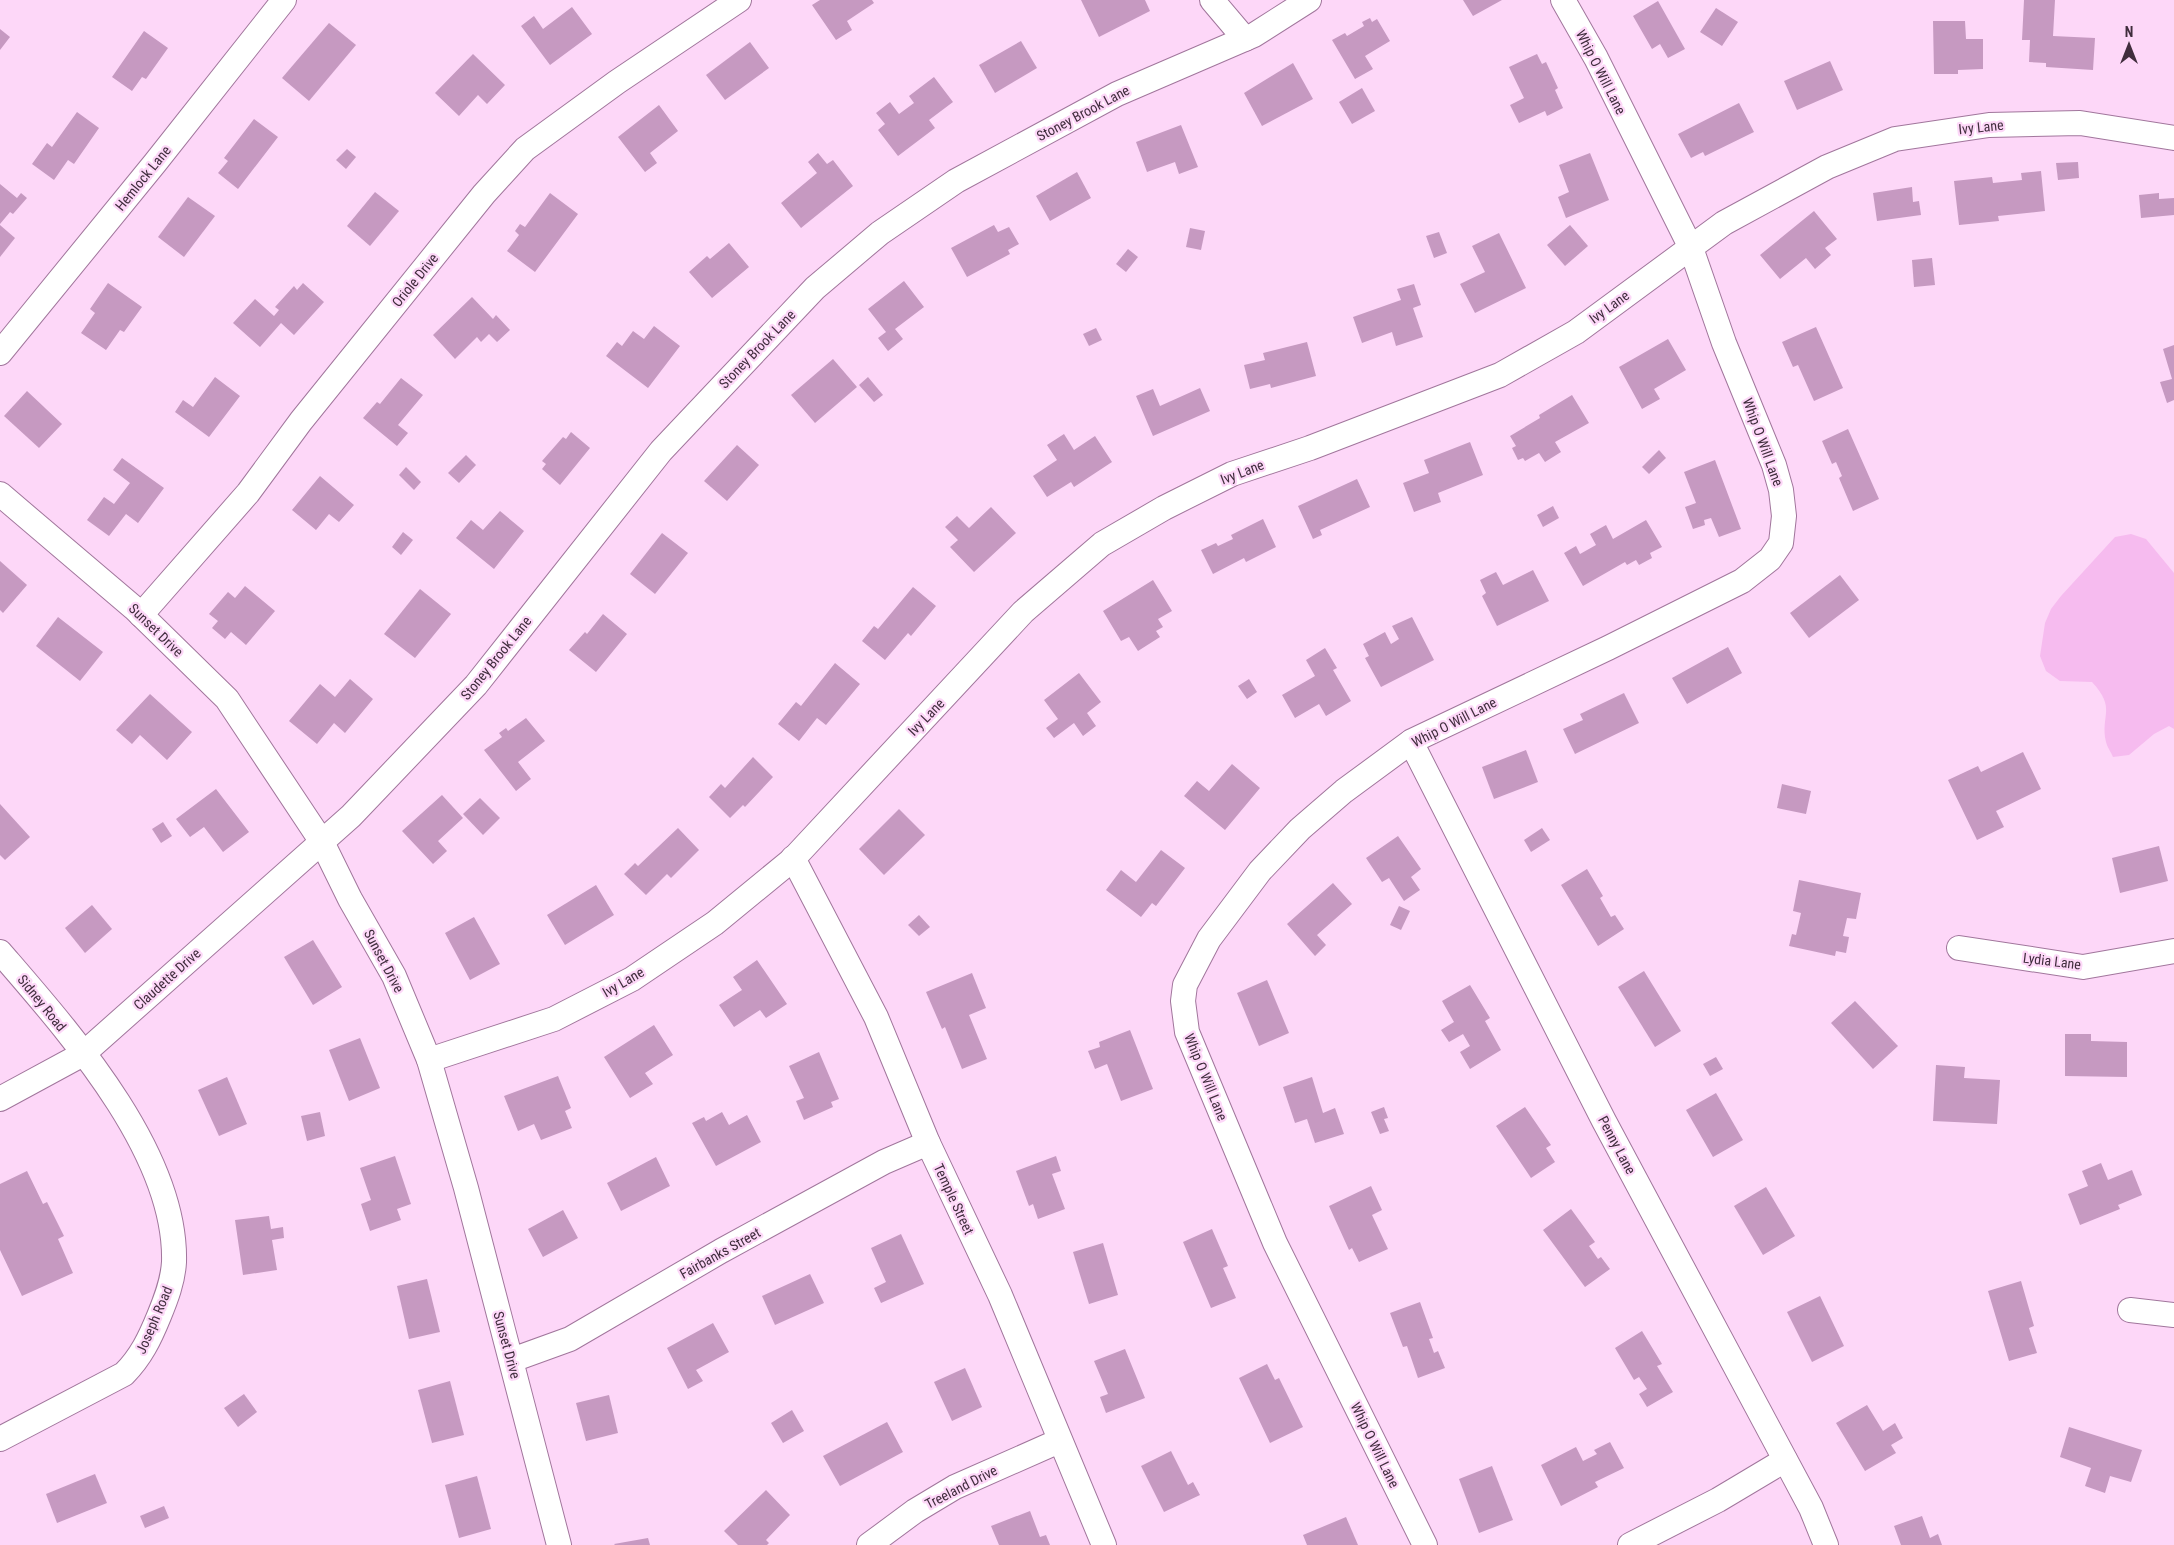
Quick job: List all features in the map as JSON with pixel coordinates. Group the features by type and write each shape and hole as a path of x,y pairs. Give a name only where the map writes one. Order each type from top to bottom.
{"street":[{"name":"Hemlock Lane","path":"0,353 156,163 284,0"},
{"name":"Oriole Drive","path":"141,615 248,492 301,421 484,194 525,148 616,82 739,0"},
{"path":"1212,0 1245,39"},
{"name":"Stoney Brook Lane","path":"322,842 351,816 476,685 661,451 816,288 880,233 956,181 1117,94 1245,39 1309,0"},
{"name":"Whip O Will Lane","path":"1425,1545 1275,1243 1187,1032 1183,1002 1185,985 1210,939 1260,871 1300,829 1344,791 1411,742 1608,648 1742,581 1770,559 1781,543 1784,516 1781,490 1774,465 1724,343 1691,248 1596,58 1563,0"},
{"name":"Ivy Lane","path":"430,1060 554,1019 632,979 715,923 793,858 1023,612 1102,544 1164,508 1232,474 1310,448 1500,375 1576,332 1724,223 1827,167 1894,139 1989,125 2080,124 2174,138"},
{"name":"Sunset Drive","path":"0,494 141,615 227,700 322,842 350,900 394,976 430,1060 512,1360 559,1545"},
{"name":"Penny Lane","path":"1411,742 1604,1121 1811,1508 1826,1545"},
{"name":"Claudette Drive","path":"0,1099 83,1054 322,842"},
{"name":"Temple Street","path":"793,858 876,1017 928,1143 1000,1295 1059,1441 1104,1545"},
{"name":"Lydia Lane","path":"1959,948 2083,966 2174,951"},
{"name":"Sidney Road","path":"0,952 83,1054"},
{"name":"Joseph Road","path":"0,1439 124,1374 137,1361 149,1340 169,1292 174,1263 173,1236 160,1181 129,1119 83,1054"},
{"name":"Fairbanks Street","path":"512,1360 570,1339 721,1251 875,1167 928,1143"},
{"path":"2130,1310 2174,1315"},
{"name":"Treeland Drive","path":"869,1545 915,1511 955,1487 1059,1441"},
{"path":"1630,1545 1718,1500 1785,1460"}],"shaded area":[{"path":"2131,534 2146,539 2174,573 2174,729 2169,726 2154,734 2129,755 2113,757 2106,742 2106,706 2100,691 2092,682 2060,681 2046,671 2040,656 2045,623 2051,609 2115,537"}],"building":[{"path":"820,0 872,0 874,3 847,21 852,30 836,40 812,5"},
{"path":"1081,0 1145,0 1150,11 1099,37"},
{"path":"1463,0 1502,0 1473,16"},
{"path":"2024,0 2055,0 2053,36 2095,38 2093,70 2046,67 2046,63 2029,62 2030,40 2022,40"},
{"path":"1658,1 1685,49 1668,58 1660,44 1652,49 1633,16"},
{"path":"572,7 592,34 550,65 521,26 534,16 543,29"},
{"path":"1716,8 1738,22 1722,46 1700,32"},
{"path":"1370,18 1372,22 1377,19 1390,41 1365,56 1373,69 1355,79 1332,40 1345,33 1347,36 1364,26 1362,22"},
{"path":"1933,21 1965,21 1966,39 1983,39 1983,69 1958,70 1958,74 1934,74"},
{"path":"329,23 356,45 309,101 282,78"},
{"path":"0,29 10,37 0,50"},
{"path":"144,31 168,48 146,79 142,77 132,91 112,77"},
{"path":"1021,41 1037,68 995,93 979,65"},
{"path":"750,42 769,68 725,100 706,75"},
{"path":"473,54 505,85 487,104 478,95 459,116 435,93"},
{"path":"1537,54 1542,64 1546,62 1558,88 1555,90 1563,108 1547,116 1545,111 1519,123 1510,105 1524,98 1509,67"},
{"path":"1830,61 1843,90 1797,110 1784,81"},
{"path":"1293,63 1313,99 1262,126 1244,93"},
{"path":"934,77 953,102 929,120 935,128 898,156 878,130 885,124 876,113 890,102 899,114 914,103 909,96"},
{"path":"1362,88 1375,111 1352,124 1339,102"},
{"path":"1739,103 1754,132 1705,156 1703,152 1691,158 1678,134"},
{"path":"659,105 678,131 650,153 657,163 645,172 618,137"},
{"path":"77,112 99,128 74,164 68,160 54,180 32,164 47,143 52,147"},
{"path":"254,119 278,137 238,189 218,173 228,161 224,158"},
{"path":"1181,125 1198,167 1179,174 1175,162 1147,172 1136,142"},
{"path":"347,149 356,157 346,169 336,160"},
{"path":"818,153 827,164 833,160 853,186 801,228 781,203 817,173 808,162"},
{"path":"1590,153 1609,200 1566,218 1558,197 1569,192 1559,165"},
{"path":"2078,162 2079,178 2058,180 2056,163"},
{"path":"2041,171 2045,211 1998,216 1999,221 1959,225 1954,181 1992,177 1993,183 2022,180 2021,173"},
{"path":"1077,172 1091,198 1050,221 1036,196"},
{"path":"0,184 17,198 21,193 27,198 13,214 10,212 0,224"},
{"path":"1912,187 1913,202 1919,201 1921,215 1877,221 1873,193"},
{"path":"375,192 399,211 370,246 347,226"},
{"path":"550,193 578,214 535,272 507,251 519,235 515,231 520,224 525,227"},
{"path":"2159,193 2159,199 2174,198 2174,215 2141,218 2139,195"},
{"path":"188,197 215,216 184,257 158,237"},
{"path":"1814,211 1837,239 1825,248 1831,255 1815,269 1806,258 1780,279 1760,255"},
{"path":"0,225 15,238 0,257"},
{"path":"994,225 998,232 1009,227 1019,244 1008,250 1010,254 967,277 951,248"},
{"path":"1570,225 1588,246 1565,266 1547,245"},
{"path":"1190,228 1205,231 1201,250 1186,247"},
{"path":"1439,232 1447,253 1434,258 1426,236"},
{"path":"1499,233 1526,288 1475,313 1460,284 1485,272 1472,246"},
{"path":"729,243 749,267 712,298 689,272 707,256 710,259"},
{"path":"1128,249 1138,257 1126,272 1116,264"},
{"path":"1932,258 1935,285 1914,287 1912,260"},
{"path":"904,281 924,307 895,329 903,339 888,351 878,338 886,332 868,309"},
{"path":"108,283 142,307 124,332 120,330 106,350 81,333 95,313 90,309"},
{"path":"303,283 324,302 294,335 281,323 260,347 233,323 255,299 274,316 279,310 275,307 294,286 297,290"},
{"path":"1414,284 1421,305 1413,308 1423,337 1396,346 1392,332 1362,343 1353,317 1401,300 1397,289"},
{"path":"472,297 493,319 496,315 510,330 497,342 489,334 481,342 477,337 455,359 433,335"},
{"path":"654,326 680,346 648,388 606,356 617,342 622,346 633,331 644,339"},
{"path":"1816,327 1843,388 1814,401 1798,365 1793,367 1782,342"},
{"path":"1096,328 1102,340 1089,346 1083,334"},
{"path":"1668,339 1686,370 1654,389 1660,399 1642,409 1619,367"},
{"path":"1307,342 1316,376 1271,388 1270,384 1250,389 1244,365 1265,360 1263,353"},
{"path":"2174,345 2174,400 2167,403 2160,382 2172,379 2163,349"},
{"path":"833,359 857,387 815,423 791,395"},
{"path":"215,377 240,396 209,437 175,412 183,400 193,407"},
{"path":"868,377 883,395 874,402 859,385"},
{"path":"401,378 423,395 398,425 408,433 397,446 363,418 377,402 380,404"},
{"path":"1200,388 1210,411 1153,436 1136,396 1153,389 1160,406"},
{"path":"27,391 62,424 39,448 4,416"},
{"path":"1572,395 1589,423 1555,442 1561,452 1545,462 1539,453 1525,461 1523,458 1518,460 1512,448 1516,446 1510,436 1540,418 1539,415"},
{"path":"1848,429 1879,499 1853,511 1839,478 1842,476 1836,462 1832,464 1822,441"},
{"path":"571,432 590,448 560,485 542,469 546,464 542,461 563,437 566,439"},
{"path":"1064,434 1074,450 1095,436 1112,462 1074,487 1071,482 1047,497 1033,476 1057,460 1047,445"},
{"path":"1470,442 1483,475 1438,493 1441,502 1414,512 1403,483 1429,473 1424,460"},
{"path":"737,445 759,465 727,501 704,481"},
{"path":"1659,450 1666,458 1649,474 1642,467"},
{"path":"466,455 476,465 459,483 448,473"},
{"path":"122,458 164,488 138,523 126,514 109,536 87,520 104,497 114,504 130,483 113,470"},
{"path":"1715,460 1741,529 1719,537 1711,518 1704,520 1705,525 1693,529 1685,507 1696,503 1684,472"},
{"path":"406,467 421,482 414,490 399,475"},
{"path":"320,476 354,505 339,522 329,514 316,530 292,510"},
{"path":"1357,479 1370,507 1320,530 1322,535 1313,539 1298,506"},
{"path":"1553,506 1559,518 1543,527 1537,515"},
{"path":"991,507 1016,533 974,572 950,547 958,540 945,527 957,516 969,528"},
{"path":"500,511 524,531 494,569 456,538 471,520 483,530"},
{"path":"1263,519 1276,547 1246,562 1244,558 1213,574 1201,550 1216,543 1218,546 1233,539 1231,535"},
{"path":"1646,520 1662,547 1650,553 1652,558 1639,565 1636,560 1627,565 1625,562 1583,586 1564,553 1576,546 1580,554 1596,545 1590,534 1606,525 1613,539"},
{"path":"403,532 413,540 401,555 392,547"},
{"path":"662,533 688,553 655,594 630,574"},
{"path":"0,561 27,585 3,613 0,610"},
{"path":"1533,570 1549,601 1497,626 1482,596 1486,593 1480,580 1496,572 1503,585"},
{"path":"1840,575 1859,600 1809,638 1790,613"},
{"path":"1153,580 1172,611 1158,619 1163,627 1156,631 1160,637 1138,651 1129,637 1121,641 1103,611"},
{"path":"245,586 275,611 246,645 231,632 225,639 212,628 218,621 209,614 228,592 235,598"},
{"path":"913,587 936,606 911,636 908,633 885,660 862,641 874,626 878,629"},
{"path":"420,589 451,614 415,658 384,634"},
{"path":"603,614 627,634 596,672 569,650 585,632 587,634"},
{"path":"58,617 103,652 80,681 36,646"},
{"path":"1412,617 1434,660 1381,687 1365,658 1369,656 1363,644 1385,632 1391,644 1399,639 1392,626"},
{"path":"1728,647 1742,673 1687,704 1672,678"},
{"path":"1325,648 1337,668 1333,670 1351,701 1326,716 1319,704 1295,718 1282,695 1315,676 1306,660"},
{"path":"835,663 860,684 826,725 817,718 799,741 778,724 796,702 801,706"},
{"path":"1079,673 1101,702 1087,713 1096,726 1083,736 1074,723 1054,738 1046,728 1058,719 1044,700"},
{"path":"350,679 373,699 345,733 334,723 317,744 289,721 320,684 335,697"},
{"path":"1249,679 1257,692 1247,699 1238,686"},
{"path":"1624,693 1639,723 1575,754 1563,729 1583,720 1580,714"},
{"path":"150,694 192,732 167,760 140,735 132,744 116,730"},
{"path":"526,718 545,741 518,762 531,779 516,791 484,750 502,737 499,733 506,728 508,731"},
{"path":"1526,750 1538,782 1494,799 1482,767"},
{"path":"2023,752 2041,789 1996,811 2004,827 1977,840 1948,780 1978,766 1981,772"},
{"path":"753,757 773,777 745,807 743,805 730,818 709,797 721,784 725,788"},
{"path":"1232,764 1260,788 1225,830 1184,796 1197,781 1209,791"},
{"path":"1782,784 1811,791 1806,814 1777,808"},
{"path":"216,789 249,832 223,852 204,827 190,837 176,819"},
{"path":"442,795 463,818 438,841 447,851 433,864 402,831"},
{"path":"480,798 500,818 483,835 463,814"},
{"path":"0,804 30,837 5,860 0,855"},
{"path":"899,809 925,835 884,875 859,849"},
{"path":"163,822 172,836 161,843 152,829"},
{"path":"678,828 699,850 671,878 667,874 646,895 624,874 635,863 638,866"},
{"path":"1542,828 1550,840 1531,852 1524,840"},
{"path":"1398,836 1421,869 1411,877 1420,890 1404,901 1389,878 1382,882 1366,858"},
{"path":"2159,846 2168,881 2120,893 2112,858"},
{"path":"1161,850 1185,868 1156,906 1152,903 1141,917 1106,890 1121,870 1136,882"},
{"path":"1587,869 1603,896 1600,898 1611,917 1615,915 1624,929 1598,946 1561,885"},
{"path":"1799,880 1861,893 1856,919 1847,918 1843,936 1849,937 1846,953 1836,951 1835,956 1789,946 1792,934 1796,935 1801,913 1793,911"},
{"path":"1333,883 1352,904 1317,935 1326,945 1315,956 1287,924"},
{"path":"596,885 614,915 565,945 547,915"},
{"path":"92,905 112,929 85,953 65,928"},
{"path":"1399,906 1410,911 1401,930 1390,925"},
{"path":"919,915 930,927 919,936 908,925"},
{"path":"474,917 500,964 470,980 445,933"},
{"path":"313,940 342,987 313,1005 284,957"},
{"path":"757,960 787,1004 766,1018 760,1010 734,1027 719,1005 742,990 733,977"},
{"path":"1644,971 1681,1031 1655,1047 1618,987"},
{"path":"972,973 986,1008 969,1015 987,1059 962,1069 945,1027 942,1029 926,992"},
{"path":"1267,980 1289,1033 1259,1046 1237,993"},
{"path":"1470,985 1490,1018 1485,1021 1501,1050 1470,1069 1460,1052 1470,1046 1463,1034 1449,1042 1441,1030 1454,1022 1442,1001"},
{"path":"1855,1001 1898,1046 1873,1069 1831,1023"},
{"path":"654,1025 673,1055 645,1073 653,1084 630,1098 604,1057"},
{"path":"1130,1030 1153,1089 1121,1101 1107,1064 1095,1069 1088,1051 1100,1047 1099,1042"},
{"path":"2065,1034 2091,1034 2091,1041 2127,1042 2127,1077 2065,1076"},
{"path":"360,1038 380,1088 349,1101 329,1050"},
{"path":"819,1052 839,1099 831,1102 833,1107 804,1120 796,1101 804,1098 789,1066"},
{"path":"1716,1057 1723,1069 1710,1076 1703,1064"},
{"path":"1936,1065 1965,1067 1964,1078 2000,1080 1997,1124 1933,1121"},
{"path":"558,1076 571,1108 565,1111 572,1128 541,1140 534,1124 518,1131 504,1096"},
{"path":"227,1077 247,1124 219,1136 198,1090"},
{"path":"1312,1077 1323,1113 1335,1108 1344,1134 1315,1143 1307,1119 1295,1123 1283,1087"},
{"path":"1716,1093 1743,1140 1713,1157 1686,1110"},
{"path":"1384,1107 1388,1118 1384,1119 1389,1131 1380,1134 1371,1112"},
{"path":"1525,1107 1551,1145 1546,1148 1555,1162 1531,1178 1496,1126"},
{"path":"320,1112 325,1136 307,1141 301,1116"},
{"path":"722,1112 729,1125 747,1115 761,1142 716,1166 692,1123 704,1117 706,1121"},
{"path":"395,1156 411,1204 397,1209 401,1220 370,1231 361,1204 371,1200 360,1168"},
{"path":"1056,1156 1061,1171 1052,1174 1065,1209 1038,1219 1033,1204 1029,1206 1016,1171"},
{"path":"656,1157 670,1186 621,1211 607,1183"},
{"path":"2101,1163 2108,1180 2132,1170 2142,1195 2118,1205 2120,1209 2080,1225 2068,1194 2088,1186 2082,1171"},
{"path":"27,1171 43,1204 47,1202 64,1236 58,1239 73,1273 22,1296 0,1250 0,1184"},
{"path":"1371,1186 1382,1210 1372,1215 1388,1249 1359,1262 1352,1248 1349,1250 1329,1206"},
{"path":"1766,1187 1795,1236 1763,1255 1734,1206"},
{"path":"1571,1209 1595,1242 1589,1246 1598,1259 1601,1257 1610,1269 1585,1287 1543,1230"},
{"path":"563,1210 578,1238 543,1257 528,1229"},
{"path":"269,1216 271,1229 283,1227 284,1238 272,1240 277,1270 243,1275 235,1220"},
{"path":"1212,1229 1228,1266 1223,1268 1236,1298 1211,1308 1183,1242"},
{"path":"901,1234 924,1284 881,1303 874,1288 886,1282 871,1248"},
{"path":"1103,1243 1118,1295 1089,1304 1073,1252"},
{"path":"810,1274 824,1303 775,1325 762,1296"},
{"path":"427,1279 440,1332 409,1339 397,1286"},
{"path":"2021,1281 2034,1326 2029,1328 2037,1353 2009,1361 1988,1291"},
{"path":"1820,1296 1844,1346 1812,1362 1787,1312"},
{"path":"1420,1302 1433,1338 1429,1339 1434,1353 1438,1351 1445,1368 1418,1378 1407,1346 1403,1347 1390,1313"},
{"path":"713,1323 729,1352 696,1370 703,1381 688,1389 667,1348"},
{"path":"1642,1331 1662,1364 1657,1366 1673,1392 1647,1407 1639,1394 1647,1389 1639,1377 1634,1380 1615,1348"},
{"path":"1125,1349 1145,1398 1106,1413 1100,1397 1108,1394 1094,1361"},
{"path":"1267,1364 1275,1380 1279,1378 1303,1427 1270,1443 1239,1378"},
{"path":"965,1368 982,1407 952,1421 934,1382"},
{"path":"450,1381 464,1435 432,1443 418,1390"},
{"path":"244,1394 257,1412 238,1427 224,1408"},
{"path":"609,1395 618,1433 586,1441 576,1403"},
{"path":"1867,1405 1883,1431 1895,1423 1903,1438 1891,1445 1896,1453 1865,1471 1836,1423"},
{"path":"792,1410 804,1431 783,1443 771,1423"},
{"path":"887,1422 903,1452 840,1486 823,1456"},
{"path":"2069,1427 2142,1450 2131,1482 2110,1476 2105,1493 2085,1486 2091,1468 2060,1457"},
{"path":"1610,1442 1624,1468 1595,1482 1598,1487 1561,1506 1541,1465 1576,1447 1583,1461 1597,1454 1594,1450"},
{"path":"1171,1451 1188,1485 1193,1482 1200,1495 1164,1512 1141,1466"},
{"path":"1492,1466 1513,1520 1479,1533 1459,1479"},
{"path":"95,1474 107,1503 57,1523 46,1494"},
{"path":"477,1476 491,1529 459,1538 445,1485"},
{"path":"766,1490 790,1515 766,1540 769,1543 767,1545 738,1545 724,1531"},
{"path":"164,1506 169,1518 145,1528 140,1516"},
{"path":"1030,1511 1040,1537 1046,1535 1050,1545 999,1545 991,1526"},
{"path":"1922,1516 1930,1538 1938,1534 1942,1545 1901,1545 1894,1526"},
{"path":"1346,1517 1358,1545 1307,1545 1303,1535"},
{"path":"648,1538 650,1545 614,1544"}]}
